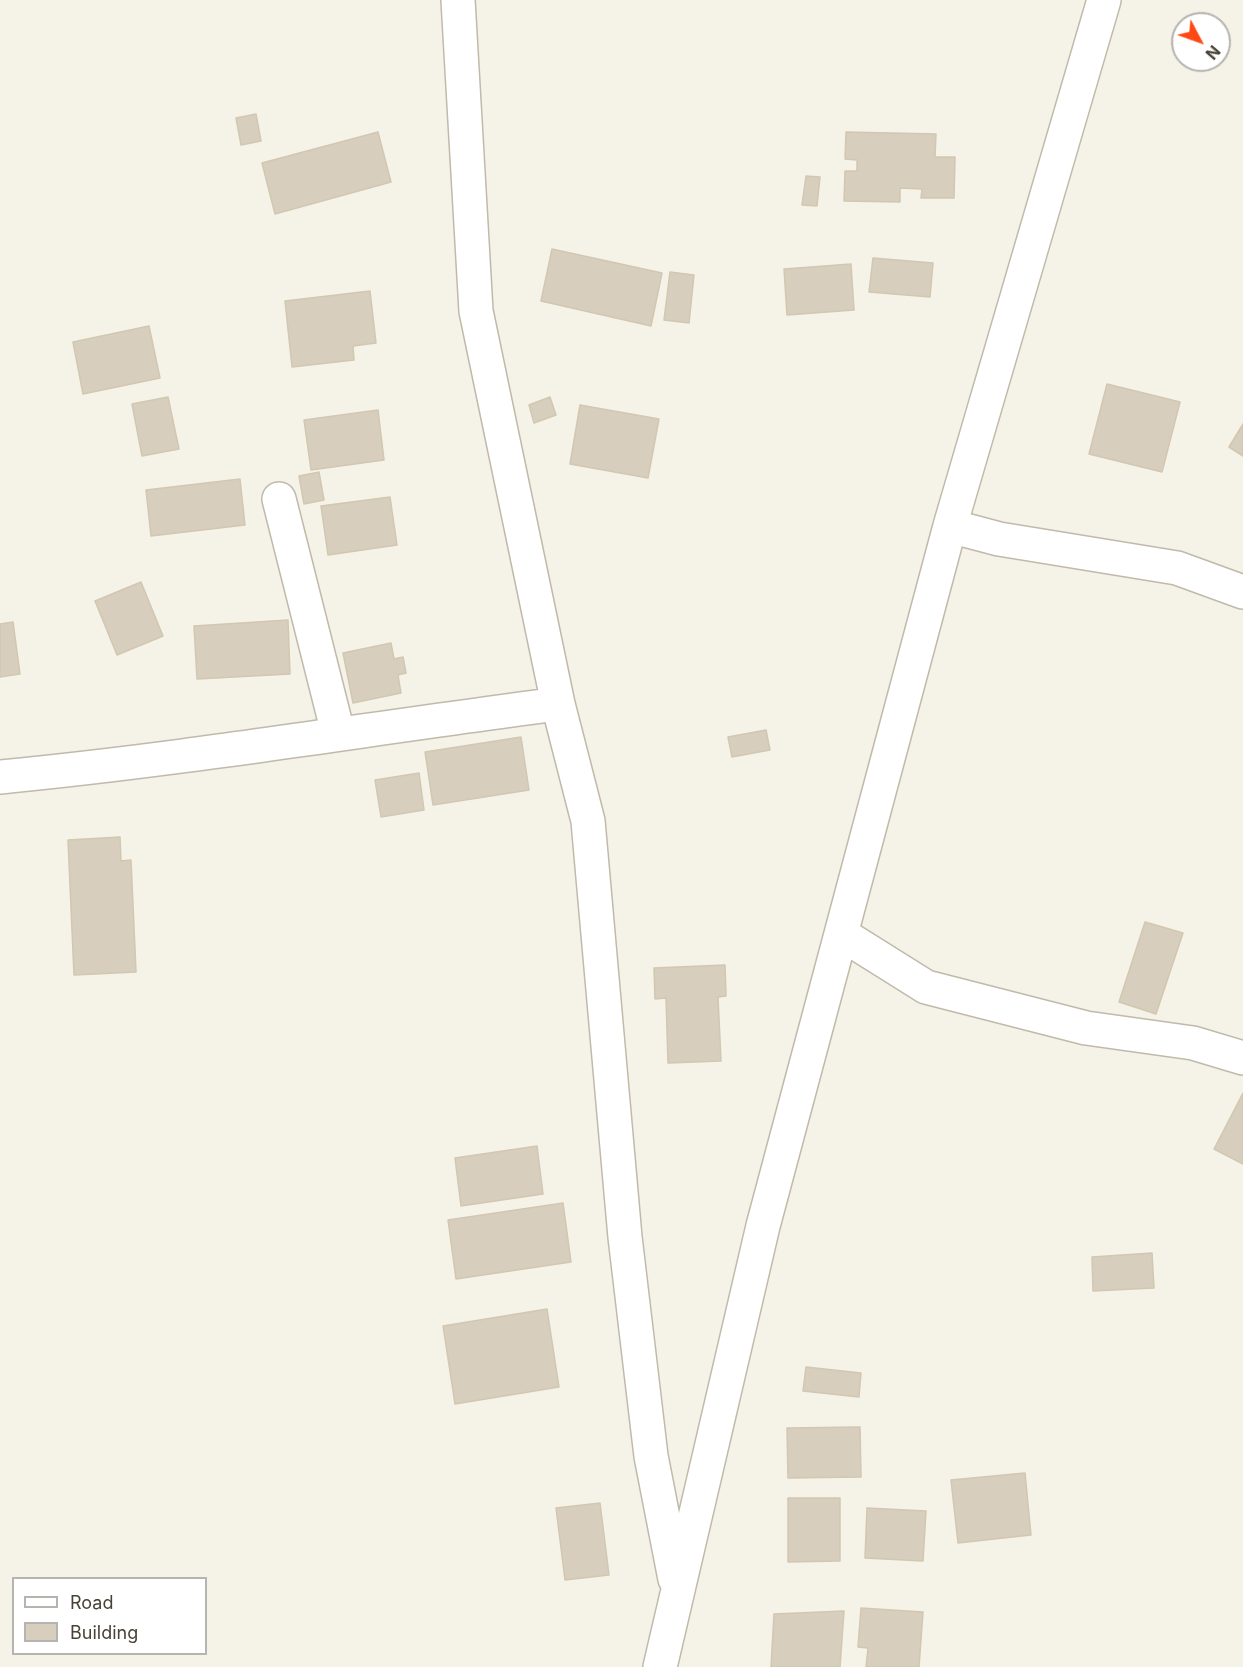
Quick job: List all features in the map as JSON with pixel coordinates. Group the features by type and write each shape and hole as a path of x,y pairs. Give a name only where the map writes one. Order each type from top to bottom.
{"street":[{"path":"458,0 476,311 558,704 588,821 625,1237 651,1456 678,1591"},
{"path":"660,1667 763,1226 843,935 950,526 1104,0"},
{"path":"279,499 338,733"},
{"path":"950,526 999,538 1177,568 1243,592"},
{"path":"0,777 132,764 338,733 558,704"},
{"path":"843,935 926,987 1086,1028 1193,1043 1243,1058"}],"building":[{"path":"256,114 261,141 241,145 236,118"},
{"path":"378,132 391,182 275,214 262,163"},
{"path":"846,132 936,134 935,157 955,157 954,198 921,198 922,189 900,188 900,202 844,201 845,171 857,171 857,160 845,159"},
{"path":"806,176 820,177 817,206 802,205"},
{"path":"552,249 662,273 651,326 541,301"},
{"path":"873,258 933,263 930,297 869,292"},
{"path":"851,264 854,310 787,315 784,269"},
{"path":"670,272 694,275 689,323 664,320"},
{"path":"370,291 376,343 353,346 354,360 292,367 285,301"},
{"path":"149,326 160,378 83,394 73,342"},
{"path":"1107,384 1180,402 1162,472 1089,454"},
{"path":"168,397 179,449 142,456 132,404"},
{"path":"550,397 556,415 534,423 529,405"},
{"path":"580,405 659,419 648,478 570,464"},
{"path":"378,410 384,460 311,470 304,420"},
{"path":"1243,424 1243,456 1229,447"},
{"path":"319,472 324,500 304,504 299,476"},
{"path":"240,479 245,525 151,536 146,490"},
{"path":"390,497 397,545 328,555 321,506"},
{"path":"141,582 163,636 117,655 95,601"},
{"path":"288,620 290,674 197,679 194,626"},
{"path":"13,622 20,674 0,677 0,624"},
{"path":"391,643 394,659 403,657 406,673 398,675 401,693 353,703 343,653"},
{"path":"766,730 770,750 732,757 728,737"},
{"path":"521,737 529,790 433,805 425,752"},
{"path":"419,773 424,810 381,817 375,780"},
{"path":"120,837 121,861 131,860 136,972 74,975 68,840"},
{"path":"1145,922 1183,933 1156,1014 1119,1002"},
{"path":"725,965 726,996 718,997 721,1061 668,1063 666,998 655,999 654,968"},
{"path":"1243,1093 1243,1164 1214,1149"},
{"path":"537,1146 543,1194 461,1206 455,1158"},
{"path":"563,1203 571,1262 456,1279 448,1220"},
{"path":"1152,1253 1154,1288 1093,1291 1092,1257"},
{"path":"547,1309 559,1387 455,1404 443,1326"},
{"path":"806,1367 861,1373 859,1397 803,1391"},
{"path":"860,1427 861,1477 788,1478 787,1428"},
{"path":"1025,1473 1031,1535 958,1543 951,1480"},
{"path":"788,1498 840,1498 840,1561 788,1562"},
{"path":"600,1503 609,1575 565,1580 556,1508"},
{"path":"867,1508 926,1511 923,1561 865,1558"},
{"path":"861,1608 923,1612 919,1667 866,1667 868,1648 858,1647"},
{"path":"844,1611 840,1667 771,1667 774,1614"}]}
